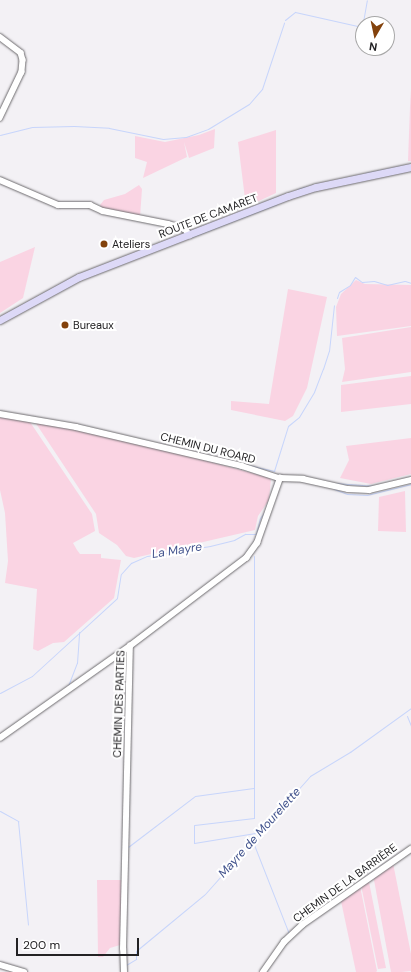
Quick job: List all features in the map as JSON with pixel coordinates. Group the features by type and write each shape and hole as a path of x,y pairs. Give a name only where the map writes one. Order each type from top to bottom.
{"main road":[{"name":"ROUTE DE CAMARET","path":"0,320 72,280 301,191 411,167"}],"street":[{"path":"0,38 21,53 23,60 22,72 0,118"},
{"path":"0,180 58,205 90,205 103,211 168,224 185,229 190,234"},
{"name":"CHEMIN DU ROARD","path":"0,414 115,435 242,466 280,478 303,479 359,491 411,480"},
{"name":"CHEMIN DES PARTIES","path":"124,972 122,949 130,646 250,554 257,543 280,478"},
{"path":"0,738 130,646"},
{"name":"CHEMIN DE LA BARRIÈRE","path":"263,972 284,942 302,925 411,848"},
{"path":"0,965 24,972"}],"shaded area":[{"path":"411,89 411,161 408,161 410,107"},
{"path":"215,129 214,148 189,158 184,142 187,157 143,178 147,162 135,158 135,136 165,142 199,135"},
{"path":"276,130 276,193 246,207 238,142"},
{"path":"139,185 142,189 140,217 102,209 100,205 104,200 125,194"},
{"path":"35,247 23,298 0,313 0,262"},
{"path":"356,280 365,284 411,285 411,326 337,336 336,307 341,294"},
{"path":"288,289 327,297 307,388 293,416 285,421 231,410 231,401 269,404"},
{"path":"411,327 411,372 342,382 345,369 342,338"},
{"path":"411,376 411,404 341,412 341,385"},
{"path":"0,417 28,419 92,514 95,531 73,543 80,554 101,554 101,558 121,560 114,598 64,642 53,643 38,651 33,649 37,589 5,583 8,561 5,513 0,490"},
{"path":"41,421 188,456 271,478 269,500 258,516 255,530 134,558 126,556 117,545 99,533 96,514 35,422"},
{"path":"411,438 411,474 371,484 340,478 349,460 346,446"},
{"path":"405,491 406,532 378,531 379,497"},
{"path":"393,863 411,954 411,971 391,972 374,880 375,875"},
{"path":"97,880 122,880 120,945 110,948 103,957 98,957"},
{"path":"369,882 386,968 378,969 361,885"},
{"path":"360,886 376,972 356,972 341,901"}],"waterway":[{"path":"285,20 295,12 357,26 363,22 367,0"},
{"path":"0,135 32,127 74,126 109,128 163,139 186,137 208,129 249,104 262,89 284,23"},
{"path":"365,173 401,166"},
{"path":"298,189 305,187"},
{"path":"191,237 277,204"},
{"path":"337,298 339,292 350,285 355,277 362,282 374,281 387,285 405,281 411,283"},
{"path":"210,456 274,471 288,426 299,417 314,392 323,369 329,351 334,305"},
{"path":"196,452 201,454"},
{"name":"La Mayre","path":"280,475 285,476"},
{"name":"La Mayre","path":"270,498 276,478"},
{"name":"La Mayre","path":"328,482 333,483"},
{"name":"La Mayre","path":"334,483 373,486"},
{"path":"334,489 347,494 367,495 411,484"},
{"name":"La Mayre","path":"0,693 32,676 117,598 121,574 131,563 147,556 210,546 234,540 245,534 256,534 260,518 266,510"},
{"path":"254,556 254,818 194,825 194,843 255,833"},
{"path":"68,686 77,663 79,632"},
{"name":"Mayre de Mourelette","path":"126,965 136,959 136,951 205,894 310,776 350,752 411,708"},
{"path":"407,716 411,726"},
{"path":"128,847 195,796 253,788"},
{"path":"0,811 18,821 28,925"},
{"path":"253,842 289,934"}],"place":[{"name":"Ateliers","path":"104,244"},
{"name":"Bureaux","path":"65,325"}]}
